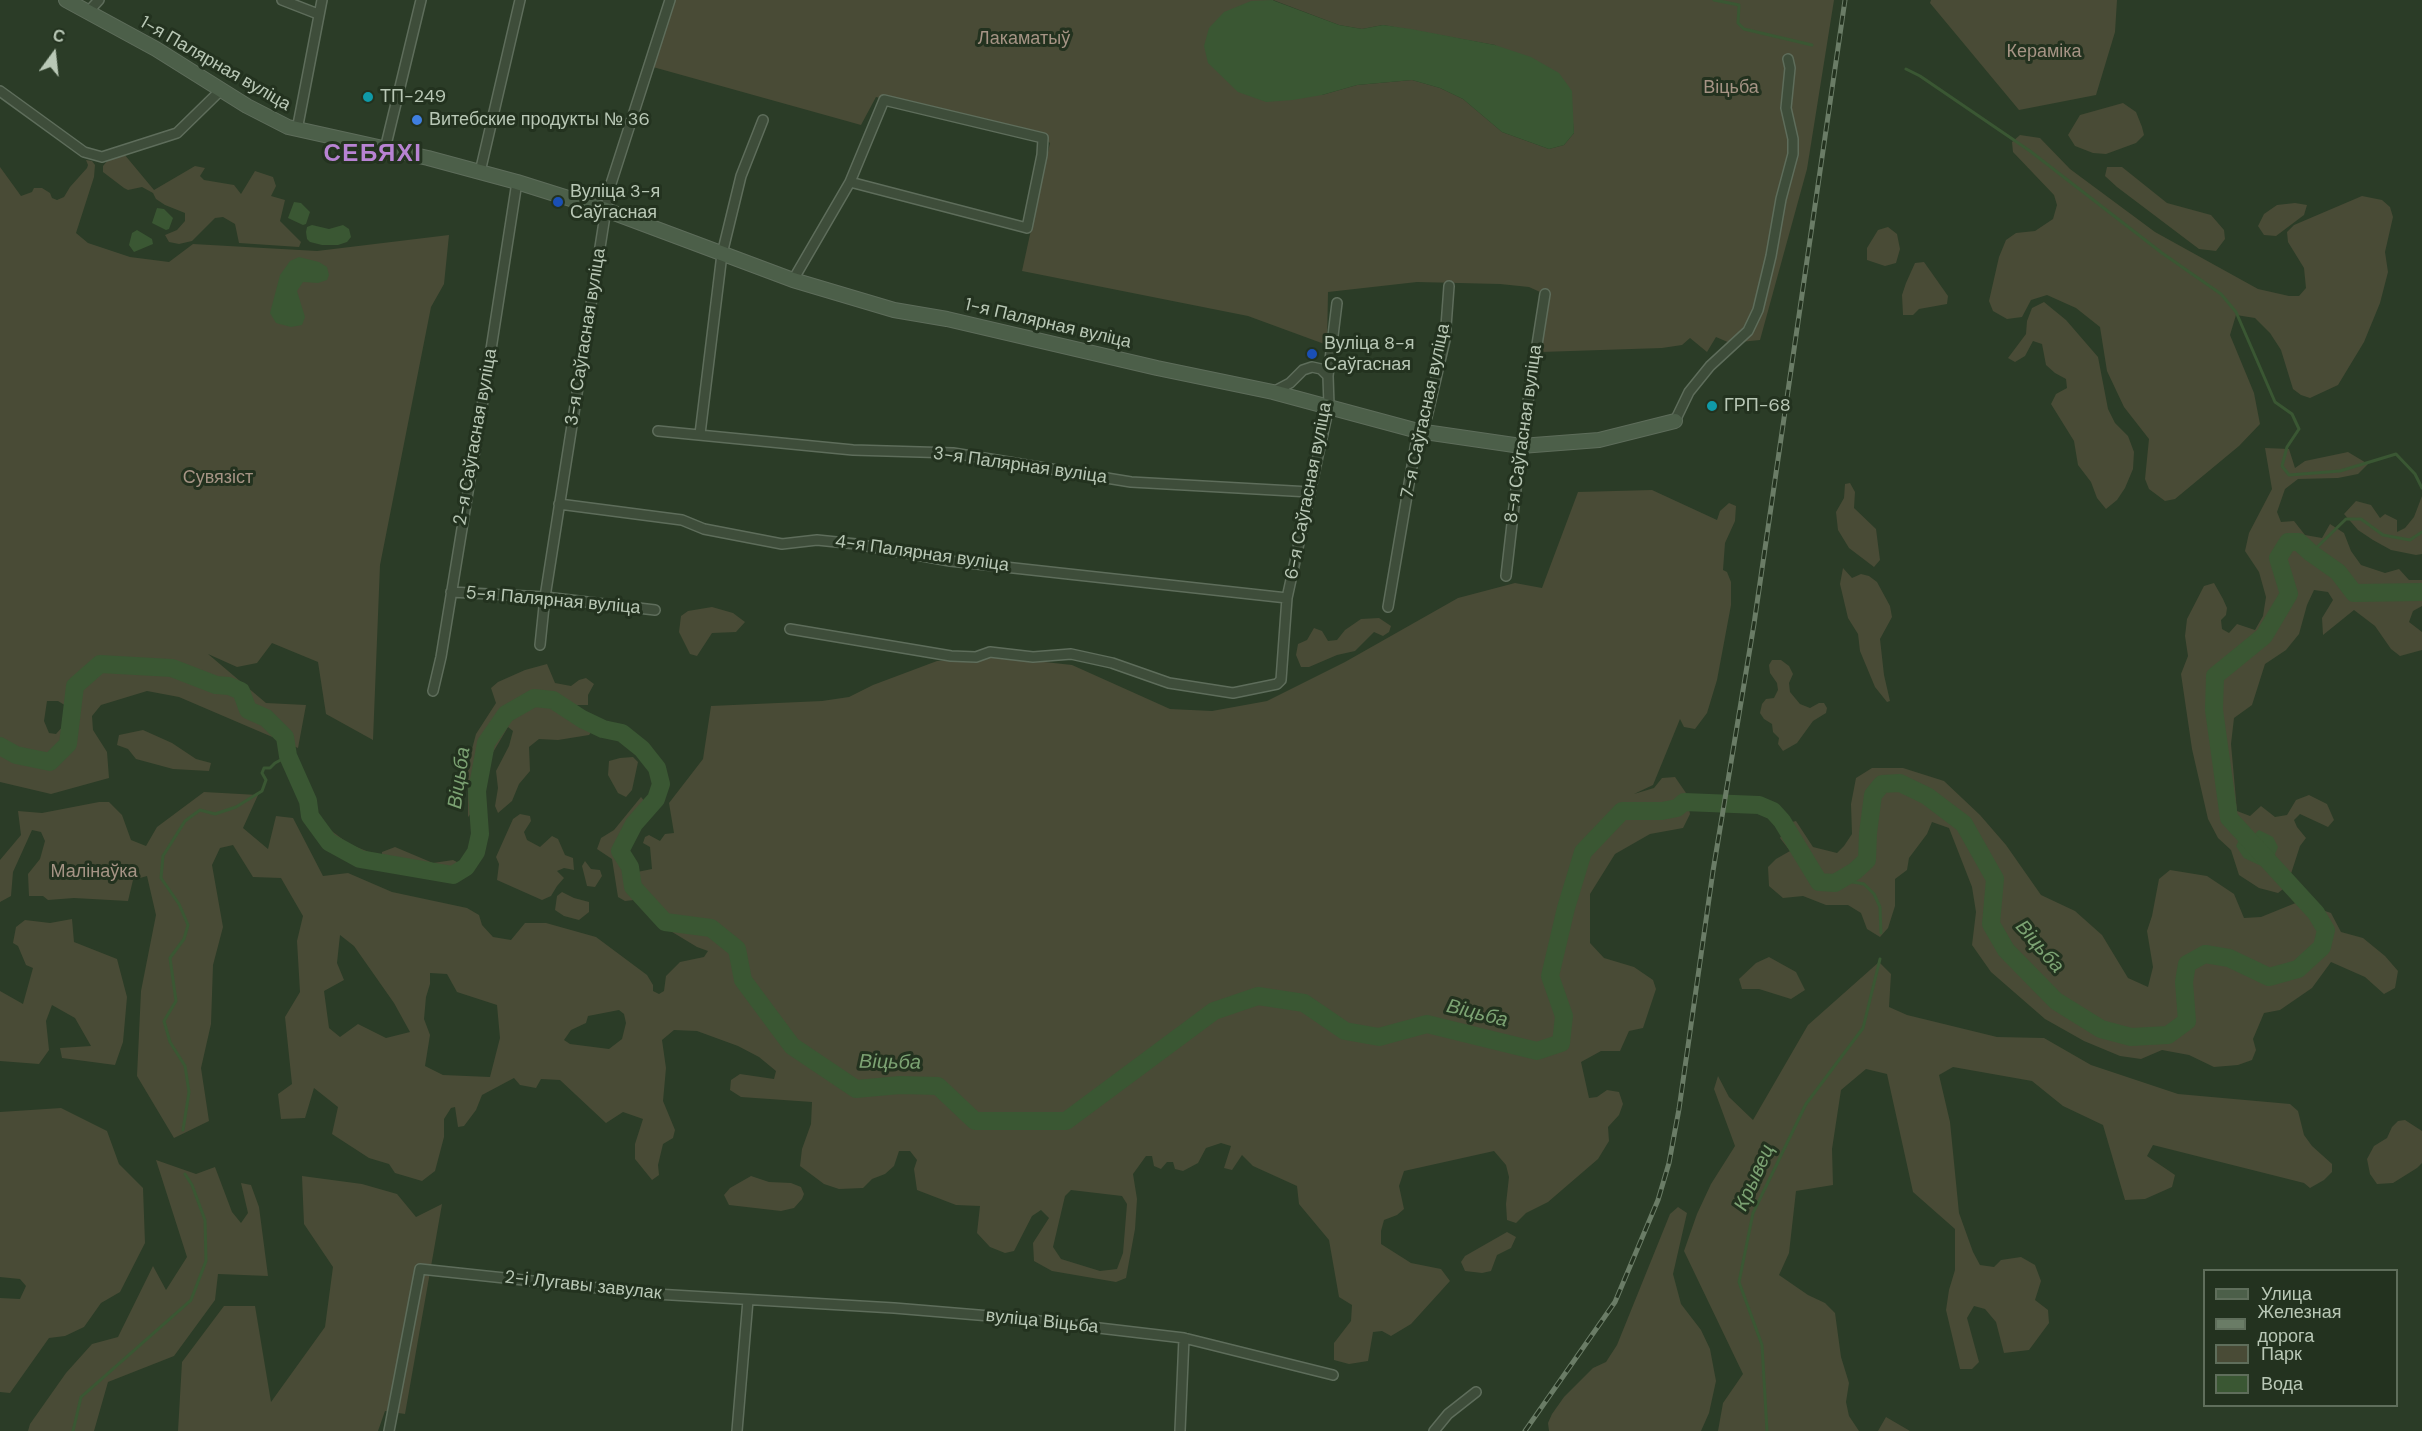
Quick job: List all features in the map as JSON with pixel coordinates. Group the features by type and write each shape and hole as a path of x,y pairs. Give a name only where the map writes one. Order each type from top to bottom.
{"street":[{"name":"1-я Палярная вуліца","path":"66,0 156,49 276,122 297,130 385,148 517,182 606,210 793,280 894,310 947,318 1157,368 1273,392 1418,431 1521,446 1599,440 1675,421 1689,392 1710,366 1748,331 1758,310 1767,276 1781,199 1793,154 1793,139 1786,108 1790,68 1788,59"},
{"path":"88,12 99,0"},
{"path":"282,0 318,14"},
{"path":"297,130 322,0"},
{"path":"385,148 421,0"},
{"path":"480,172 520,0"},
{"name":"3-я Саўгасная вуліца","path":"540,645 544,597 609,190 670,0"},
{"path":"0,91 84,152 102,157 177,133 221,90"},
{"path":"793,280 850,182 884,100 1043,138 1042,155 1028,228 850,182"},
{"path":"700,434 722,254 741,176 763,120"},
{"name":"2-я Саўгасная вуліца","path":"433,691 517,182"},
{"name":"7-я Саўгасная вуліца","path":"1388,608 1418,431 1427,417 1444,340 1449,286"},
{"name":"8-я Саўгасная вуліца","path":"1506,576 1521,446 1545,294"},
{"name":"6-я Саўгасная вуліца","path":"790,629 951,656 976,657 990,652 1033,657 1071,654 1112,663 1169,683 1233,693 1269,687 1281,680 1287,598 1329,406 1328,376 1337,303"},
{"path":"1273,392 1290,383 1303,370 1312,367 1321,369 1328,376"},
{"name":"3-я Палярная вуліца","path":"658,431 853,450 953,453 1131,482 1311,492"},
{"name":"4-я Палярная вуліца","path":"559,504 682,520 704,529 782,544 817,540 856,544 950,561 1287,598"},
{"name":"5-я Палярная вуліца","path":"451,592 544,597 655,610"},
{"name":"2-і Лугавы завулак","path":"389,1431 420,1269 655,1294 748,1300"},
{"path":"737,1431 748,1300"},
{"name":"вуліца Віцьба","path":"748,1300 894,1308 1014,1318 1184,1338 1333,1375"},
{"path":"1180,1431 1184,1338"},
{"path":"1434,1431 1448,1414 1476,1392"}],"green space":[{"name":"Лакаматыў","path":"675,0 1273,0 1834,0 1807,169 1760,340 1730,343 1716,337 1707,352 1690,338 1682,345 1662,348 1541,352 1549,296 1529,287 1417,282 1328,292 1327,345 1248,316 1022,271 1050,143 1039,133 876,97 861,125 653,67","holes":["1273,0 1339,25 1362,29 1383,25 1495,45 1572,114 1574,133 1564,145 1549,149 1502,132 1463,99 1440,88 1412,80 1357,85 1322,95"]},
{"name":"Кераміка","path":"1931,0 2117,0 2115,32 2096,95 2019,110 1930,3"},
{"path":"2123,103 2136,112 2142,127 2144,135 2136,143 2106,154 2093,153 2075,146 2068,135 2080,115"},
{"path":"2020,135 2040,138 2070,169 2155,232 2258,289 2289,296 2299,296 2306,288 2304,268 2288,242 2287,232 2294,225 2362,196 2382,200 2390,207 2393,217 2385,252 2388,272 2380,303 2364,342 2338,385 2310,398 2301,395 2293,389 2281,350 2270,333 2255,318 2236,315 2230,335 2254,393 2260,424 2239,446 2175,499 2165,501 2149,489 2145,479 2149,439 2124,407 2107,371 2100,327 2076,308 2047,295 2031,300 2022,317 2007,319 1993,311 1989,301 1999,257 2006,240 2016,233 2035,231 2053,219 2057,205 2054,195 2013,152 2012,142"},
{"path":"319,137 391,154 391,157 389,160 378,161 342,152"},
{"path":"124,154 154,190 195,166 205,168 200,176 204,180 234,185 241,194 255,171 273,177 276,186 271,196 285,200 280,221 301,242 299,247 239,243 235,224 223,217 215,218 192,241 179,244 169,242 165,235 177,230 185,221 185,213 165,205 156,199 153,193 142,187 128,190 124,188 103,172 103,166 108,160"},
{"name":"Сувязіст","path":"86,160 92,161 95,165 94,177 76,233 88,243 130,257 169,262 193,244 317,251 449,235 444,284 431,307 380,565 373,740 326,714 318,662 272,643 257,663 237,667 208,654 266,703 306,705 298,748 179,697 147,691 101,705 92,716 93,730 107,752 109,778 51,794 0,782 0,167 21,196 32,192 34,188 42,188 57,200 64,197 88,165","holes":["47,701 58,701 71,709 72,716 56,734 49,733 44,721"]},
{"path":"2107,167 2122,167 2167,203 2211,215 2224,230 2225,239 2216,251 2199,249 2117,187 2105,176"},
{"path":"2295,203 2307,205 2304,215 2276,236 2264,235 2258,226 2264,214 2277,205"},
{"path":"1888,227 1897,234 1900,249 1896,263 1885,266 1867,260 1867,248 1878,230"},
{"path":"1924,262 1948,296 1947,304 1919,309 1913,315 1903,315 1902,295 1906,283 1915,263"},
{"path":"2044,302 2066,320 2098,357 2108,409 2115,423 2128,436 2134,452 2133,469 2125,488 2117,500 2106,509 2097,498 2091,482 2078,465 2074,441 2051,404 2056,394 2067,388 2066,379 2046,365 2042,344 2033,341 2025,356 2015,362 2008,358 2026,334 2027,321 2032,308"},
{"path":"2265,448 2289,449 2295,468 2305,461 2348,452 2368,464 2358,474 2338,478 2298,479 2285,489 2277,512 2281,522 2294,521 2305,535 2322,538 2330,524 2344,533 2351,551 2361,565 2385,573 2399,569 2409,580 2422,580 2422,606 2413,611 2409,622 2422,632 2422,650 2400,656 2391,649 2375,626 2354,610 2323,635 2322,618 2333,600 2328,592 2314,590 2299,634 2286,650 2265,664 2252,705 2234,718 2231,744 2237,811 2250,816 2261,806 2275,817 2287,815 2296,800 2309,795 2327,804 2334,820 2328,827 2300,814 2294,820 2306,838 2300,846 2287,886 2278,893 2259,888 2239,875 2231,850 2218,838 2208,819 2192,749 2181,674 2188,656 2185,636 2187,619 2204,586 2214,583 2223,599 2227,608 2226,615 2221,620 2222,629 2229,633 2237,624 2255,630 2263,616 2266,597 2259,572 2245,551 2249,533 2272,489"},
{"path":"1850,483 1855,492 1854,508 1876,529 1880,560 1874,567 1849,548 1838,530 1836,512 1844,498 1845,484"},
{"name":"Малінаўка","path":"1652,490 1717,520 1720,511 1729,503 1736,506 1735,521 1725,543 1723,570 1727,572 1731,582 1731,605 1717,680 1707,713 1695,729 1684,727 1680,719 1653,785 1634,794 1654,788 1662,778 1675,777 1686,793 1690,814 1683,828 1650,834 1615,854 1590,894 1590,943 1604,958 1634,967 1653,980 1656,989 1643,1028 1629,1031 1620,1051 1601,1051 1581,1062 1589,1098 1597,1097 1607,1090 1619,1092 1623,1104 1619,1115 1608,1127 1609,1141 1598,1159 1548,1202 1526,1213 1516,1223 1507,1220 1509,1177 1506,1165 1494,1151 1404,1171 1399,1186 1404,1209 1397,1215 1384,1220 1381,1244 1411,1263 1441,1269 1450,1281 1411,1324 1391,1336 1382,1331 1373,1332 1368,1361 1349,1364 1334,1360 1334,1343 1351,1321 1352,1305 1339,1297 1329,1240 1299,1204 1297,1186 1253,1166 1242,1155 1232,1170 1224,1168 1231,1146 1221,1143 1206,1148 1198,1163 1183,1171 1175,1169 1173,1162 1167,1162 1161,1169 1154,1166 1152,1156 1146,1156 1133,1174 1137,1199 1135,1229 1126,1278 1116,1282 1052,1271 1034,1261 1033,1243 1049,1218 1041,1210 1032,1216 1014,1251 1005,1253 990,1247 977,1233 980,1206 956,1205 917,1190 914,1169 917,1160 910,1151 899,1151 894,1166 885,1174 872,1179 863,1188 839,1189 824,1184 800,1166 802,1149 811,1124 812,1102 741,1097 730,1090 731,1080 740,1074 774,1079 776,1071 759,1057 738,1046 697,1031 674,1030 662,1040 666,1068 663,1101 675,1130 673,1138 663,1144 658,1165 659,1175 652,1180 635,1159 635,1144 643,1119 623,1112 606,1123 560,1080 541,1079 536,1088 520,1085 514,1078 482,1095 476,1110 464,1126 458,1127 455,1107 451,1108 444,1119 444,1137 435,1171 422,1181 395,1173 389,1164 369,1158 332,1134 338,1107 314,1088 305,1118 281,1119 278,1094 292,1084 285,1017 300,992 297,941 303,916 281,878 253,877 233,845 220,848 212,865 223,927 213,965 211,1024 201,1068 209,1121 174,1138 137,1076 141,991 156,915 147,876 133,880 128,901 74,898 48,900 43,896 29,896 28,874 40,859 45,841 41,832 32,830 13,872 11,896 0,902 0,860 21,835 18,811 42,813 109,802 122,815 131,840 146,846 157,827 204,792 258,795 243,828 268,849 276,816 293,818 323,876 348,873 392,892 467,908 479,915 482,925 493,937 511,940 525,923 546,923 596,937 647,975 653,985 653,991 659,994 664,991 666,976 680,962 704,957 708,951 697,947 654,921 634,900 625,901 618,897 612,859 597,849 601,838 614,830 641,797 647,804 626,852 637,872 652,869 650,847 643,843 645,837 649,835 660,841 665,834 674,833 669,803 703,759 711,706 822,701 849,697 873,685 937,661 999,657 1072,665 1170,709 1212,711 1267,701 1345,662 1458,598 1515,583 1542,588 1578,492","holes":["340,935 354,946 394,1003 410,1032 386,1038 358,1024 340,1037 329,1028 324,991 344,980 337,963","430,973 447,974 457,992 497,1005 500,1038 490,1077 443,1075 425,1066 430,1035 424,1019","619,1010 624,1014 626,1023 622,1039 609,1049 570,1044 564,1040 571,1030 586,1023 588,1016","1071,1190 1122,1196 1127,1204 1123,1253 1117,1269 1100,1271 1061,1259 1053,1247 1065,1196"]},
{"path":"2422,496 2422,554 2391,550 2358,530 2344,514 2356,501 2371,505 2380,518 2385,514 2397,520 2397,532 2405,528 2414,517"},
{"path":"1843,568 1852,578 1861,574 1877,582 1890,606 1892,617 1880,639 1890,701 1887,702 1875,687 1860,651 1858,634 1848,618 1840,584"},
{"path":"712,607 733,613 745,622 736,632 712,633 697,656 690,654 679,632 681,616 688,611"},
{"path":"1379,618 1391,626 1389,632 1383,636 1374,632 1355,651 1337,655 1309,667 1301,667 1296,655 1298,644 1307,640 1314,628 1322,631 1328,641 1337,640 1345,630 1361,619"},
{"path":"1772,660 1781,660 1789,666 1793,674 1789,683 1790,692 1800,704 1810,708 1824,703 1827,708 1826,713 1813,721 1797,743 1783,751 1778,744 1779,738 1773,732 1772,724 1760,713 1762,704 1766,699 1774,698 1778,690 1777,683 1770,673 1769,665"},
{"path":"547,664 555,683 571,686 586,678 594,684 588,695 588,705 571,705 548,695 530,696 506,710 485,734 475,770 474,810 468,817 468,764 476,734 496,703 491,688 498,682 525,670"},
{"path":"545,703 593,730 589,735 558,740 539,739 529,747 530,771 519,784 512,801 498,813 495,806 498,788 496,771 509,746 513,731 508,727 489,759 485,761 489,745 500,728 524,708"},
{"path":"143,730 172,743 196,759 211,763 209,771 173,769 136,759 128,749 117,745 119,735"},
{"path":"633,757 638,762 632,790 626,797 618,793 608,775 609,761"},
{"path":"1872,768 1903,768 1944,781 1980,815 2006,845 2041,895 2075,911 2102,935 2128,978 2148,987 2153,967 2147,931 2159,879 2170,870 2207,876 2234,894 2244,918 2261,917 2298,902 2331,913 2341,932 2363,938 2385,956 2398,971 2395,988 2384,994 2365,977 2331,962 2312,988 2280,1010 2264,1013 2253,1039 2256,1050 2252,1060 2238,1065 2214,1067 2189,1055 2162,1050 2141,1059 2120,1056 2084,1041 2045,1019 1991,972 1972,945 1976,912 1972,887 1949,828 1932,822 1927,834 1909,858 1907,870 1895,879 1895,906 1888,928 1880,937 1867,929 1861,913 1848,905 1826,905 1803,896 1783,898 1769,886 1768,867 1790,851 1780,838 1788,823 1796,821 1813,847 1837,853 1844,846 1852,834 1851,804 1856,778"},
{"path":"520,814 530,816 531,821 524,832 527,840 540,847 552,836 558,839 565,855 573,858 574,870 564,868 557,871 564,878 551,896 542,900 497,880 499,864 496,857 513,819"},
{"path":"321,823 349,844 369,852 370,858 366,863 355,862 318,833 315,826"},
{"path":"395,847 433,863 453,860 463,865 453,877 442,878 392,868 382,860 382,852"},
{"path":"585,861 591,869 600,870 602,876 595,887 587,886 582,866"},
{"path":"562,892 589,902 589,912 579,920 564,916 555,910 557,896"},
{"path":"72,919 74,942 117,959 127,997 123,1042 115,1065 62,1058 60,1048 91,1046 75,1018 52,1005 46,1021 49,1050 39,1064 0,1061 0,991 23,1004 33,968 26,965 18,946 13,943 16,927 25,920 50,923"},
{"path":"1769,957 1796,972 1805,990 1791,999 1759,989 1742,989 1739,979 1756,963"},
{"path":"1879,962 1891,974 1889,1007 1907,1015 1997,1037 2044,1038 2091,1065 2178,1094 2290,1104 2298,1111 2304,1135 2312,1146 2332,1164 2332,1172 2310,1188 2304,1183 2153,1145 2147,1156 2175,1175 2172,1187 2145,1199 2125,1200 2103,1125 2063,1106 2032,1081 1953,1067 1939,1075 1950,1122 1959,1213 1973,1252 1980,1265 1994,1267 2001,1260 2021,1257 2035,1265 2041,1281 2035,1300 2048,1310 2049,1323 2029,1350 2004,1353 1996,1322 1985,1309 1974,1306 1967,1318 1979,1362 1972,1369 1960,1369 1946,1310 1955,1270 1955,1229 1913,1192 1887,1074 1866,1069 1841,1090 1832,1149 1833,1185 1796,1191 1789,1253 1779,1275 1808,1295 1825,1303 1835,1313 1841,1357 1849,1383 1846,1402 1849,1416 1859,1431 1718,1431 1723,1403 1743,1374 1684,1251 1711,1184 1735,1146 1714,1089 1718,1076 1729,1097 1753,1120 1808,1025"},
{"path":"61,1108 107,1131 119,1164 143,1188 145,1243 120,1292 101,1303 84,1327 65,1336 49,1338 10,1393 0,1392 0,1298 20,1299 26,1286 20,1279 0,1277 0,1112"},
{"path":"2405,1120 2422,1131 2422,1163 2393,1183 2377,1184 2370,1174 2367,1159 2374,1146 2387,1138 2392,1127 2398,1121"},
{"path":"156,1160 196,1174 215,1167 232,1212 241,1223 248,1213 241,1183 251,1185 259,1207 268,1276 218,1274 215,1300 174,1356 108,1382 94,1431 28,1431 30,1424 66,1373 92,1344 118,1337 153,1266 166,1290 187,1257"},
{"path":"302,1176 362,1184 397,1194 416,1217 442,1204 405,1414 385,1411 378,1431 178,1431 182,1362 224,1306 255,1306 271,1402 325,1327 333,1267 304,1224"},
{"path":"751,1176 769,1182 791,1183 801,1187 804,1194 794,1208 781,1211 729,1205 724,1195 730,1188"},
{"path":"1678,1207 1687,1213 1673,1274 1681,1304 1701,1330 1710,1349 1716,1381 1709,1413 1701,1431 1549,1431 1548,1423 1564,1397 1593,1368 1606,1362 1617,1345 1670,1214"},
{"path":"1507,1232 1516,1237 1511,1248 1497,1255 1491,1271 1482,1273 1465,1271 1461,1262 1465,1256"},
{"path":"1886,1417 1910,1431 1878,1431"}],"water":[{"path":"1272,0 1339,25 1362,29 1383,25 1411,29 1495,45 1531,57 1559,73 1572,91 1574,133 1564,145 1549,149 1502,132 1463,99 1440,88 1412,80 1357,85 1322,95 1266,102 1238,92 1208,63 1204,46 1209,28 1224,12 1251,1"},
{"path":"294,202 301,203 310,212 306,224 303,225 288,218"},
{"path":"157,208 164,209 173,218 169,229 166,230 152,223"},
{"path":"312,225 329,229 343,225 349,229 351,237 347,242 338,245 310,242 306,232 307,227"},
{"path":"137,230 152,239 153,244 134,252 129,245 132,233"},
{"path":"299,257 319,262 327,267 329,275 327,280 318,283 303,282 297,291 305,317 302,325 291,327 276,323 270,313 280,275 290,261"},
{"path":"2259,830 2273,837 2278,847 2272,871 2244,858 2236,846 2240,838 2248,840"}],"waterway":[{"path":"1714,0 1739,5 1738,23 1744,29 1812,45"},
{"path":"1906,69 1920,76 2030,151 2162,253 2221,294 2236,312 2275,402 2292,414 2299,429 2287,447 2282,466 2289,475 2340,471 2396,454 2415,474 2422,488"},
{"path":"2311,553 2346,519 2361,519 2383,535 2410,540 2422,532"},
{"name":"Віцьба","path":"0,746 16,755 50,762 68,744 75,686 100,664 172,668 216,685 229,686 241,691 248,710 266,718 285,737 288,756 308,801 310,816 329,842 360,859 453,875 466,867 476,852 480,834 477,791 486,743 506,714 534,698 553,700 582,719 603,729 622,733 642,749 657,768 661,784 656,799 634,824 620,851 630,867 633,887 665,922 711,928 737,949 743,980 792,1046 856,1089 900,1085 938,1086 975,1121 1066,1121 1214,1011 1258,996 1304,1003 1345,1031 1379,1037 1427,1024 1537,1051 1561,1043 1564,1016 1550,976 1566,908 1583,852 1622,811 1662,811 1677,808 1684,802 1759,805 1773,811 1782,821 1819,882 1835,883 1855,871 1867,860 1873,795 1882,784 1900,783 1927,796 1964,824 1995,879 1991,924 2006,950 2056,1001 2101,1029 2131,1037 2168,1035 2187,1021 2184,982 2187,964 2205,954 2229,958 2269,977 2298,969 2322,947 2326,930 2316,913 2229,818 2214,710 2215,676 2264,636 2289,594 2278,558 2288,542 2299,542 2338,572 2354,593 2422,592"},
{"path":"183,1130 189,1092 185,1066 170,1042 164,1021 176,1001 170,958 184,939 188,925 179,904 161,878 163,856 185,821 200,810 215,814 236,807 262,791 266,780 262,773 264,768 270,768 288,756"},
{"name":"Крывец","path":"1841,880 1864,884 1874,894 1880,907 1881,933"},
{"name":"Крывец","path":"1767,1431 1762,1345 1739,1282 1753,1213 1806,1104 1863,1028 1880,959"},
{"path":"73,1431 81,1397 191,1300 206,1261 205,1220 192,1185 185,1174"}],"railway":[{"path":"1525,1431 1615,1302 1658,1200 1669,1163 1679,1109 1713,871 1754,624 1845,0"}],"place":[{"name":"ТП-249","path":"368,97"},
{"name":"Витебские продукты № 36","path":"417,120"},
{"name":"Вуліца 3-я Саўгасная","path":"558,202"},
{"name":"Вуліца 8-я Саўгасная","path":"1312,354"},
{"name":"ГРП-68","path":"1712,406"}],"district":[{"name":"СЕБЯХІ","path":"373,155"}]}
